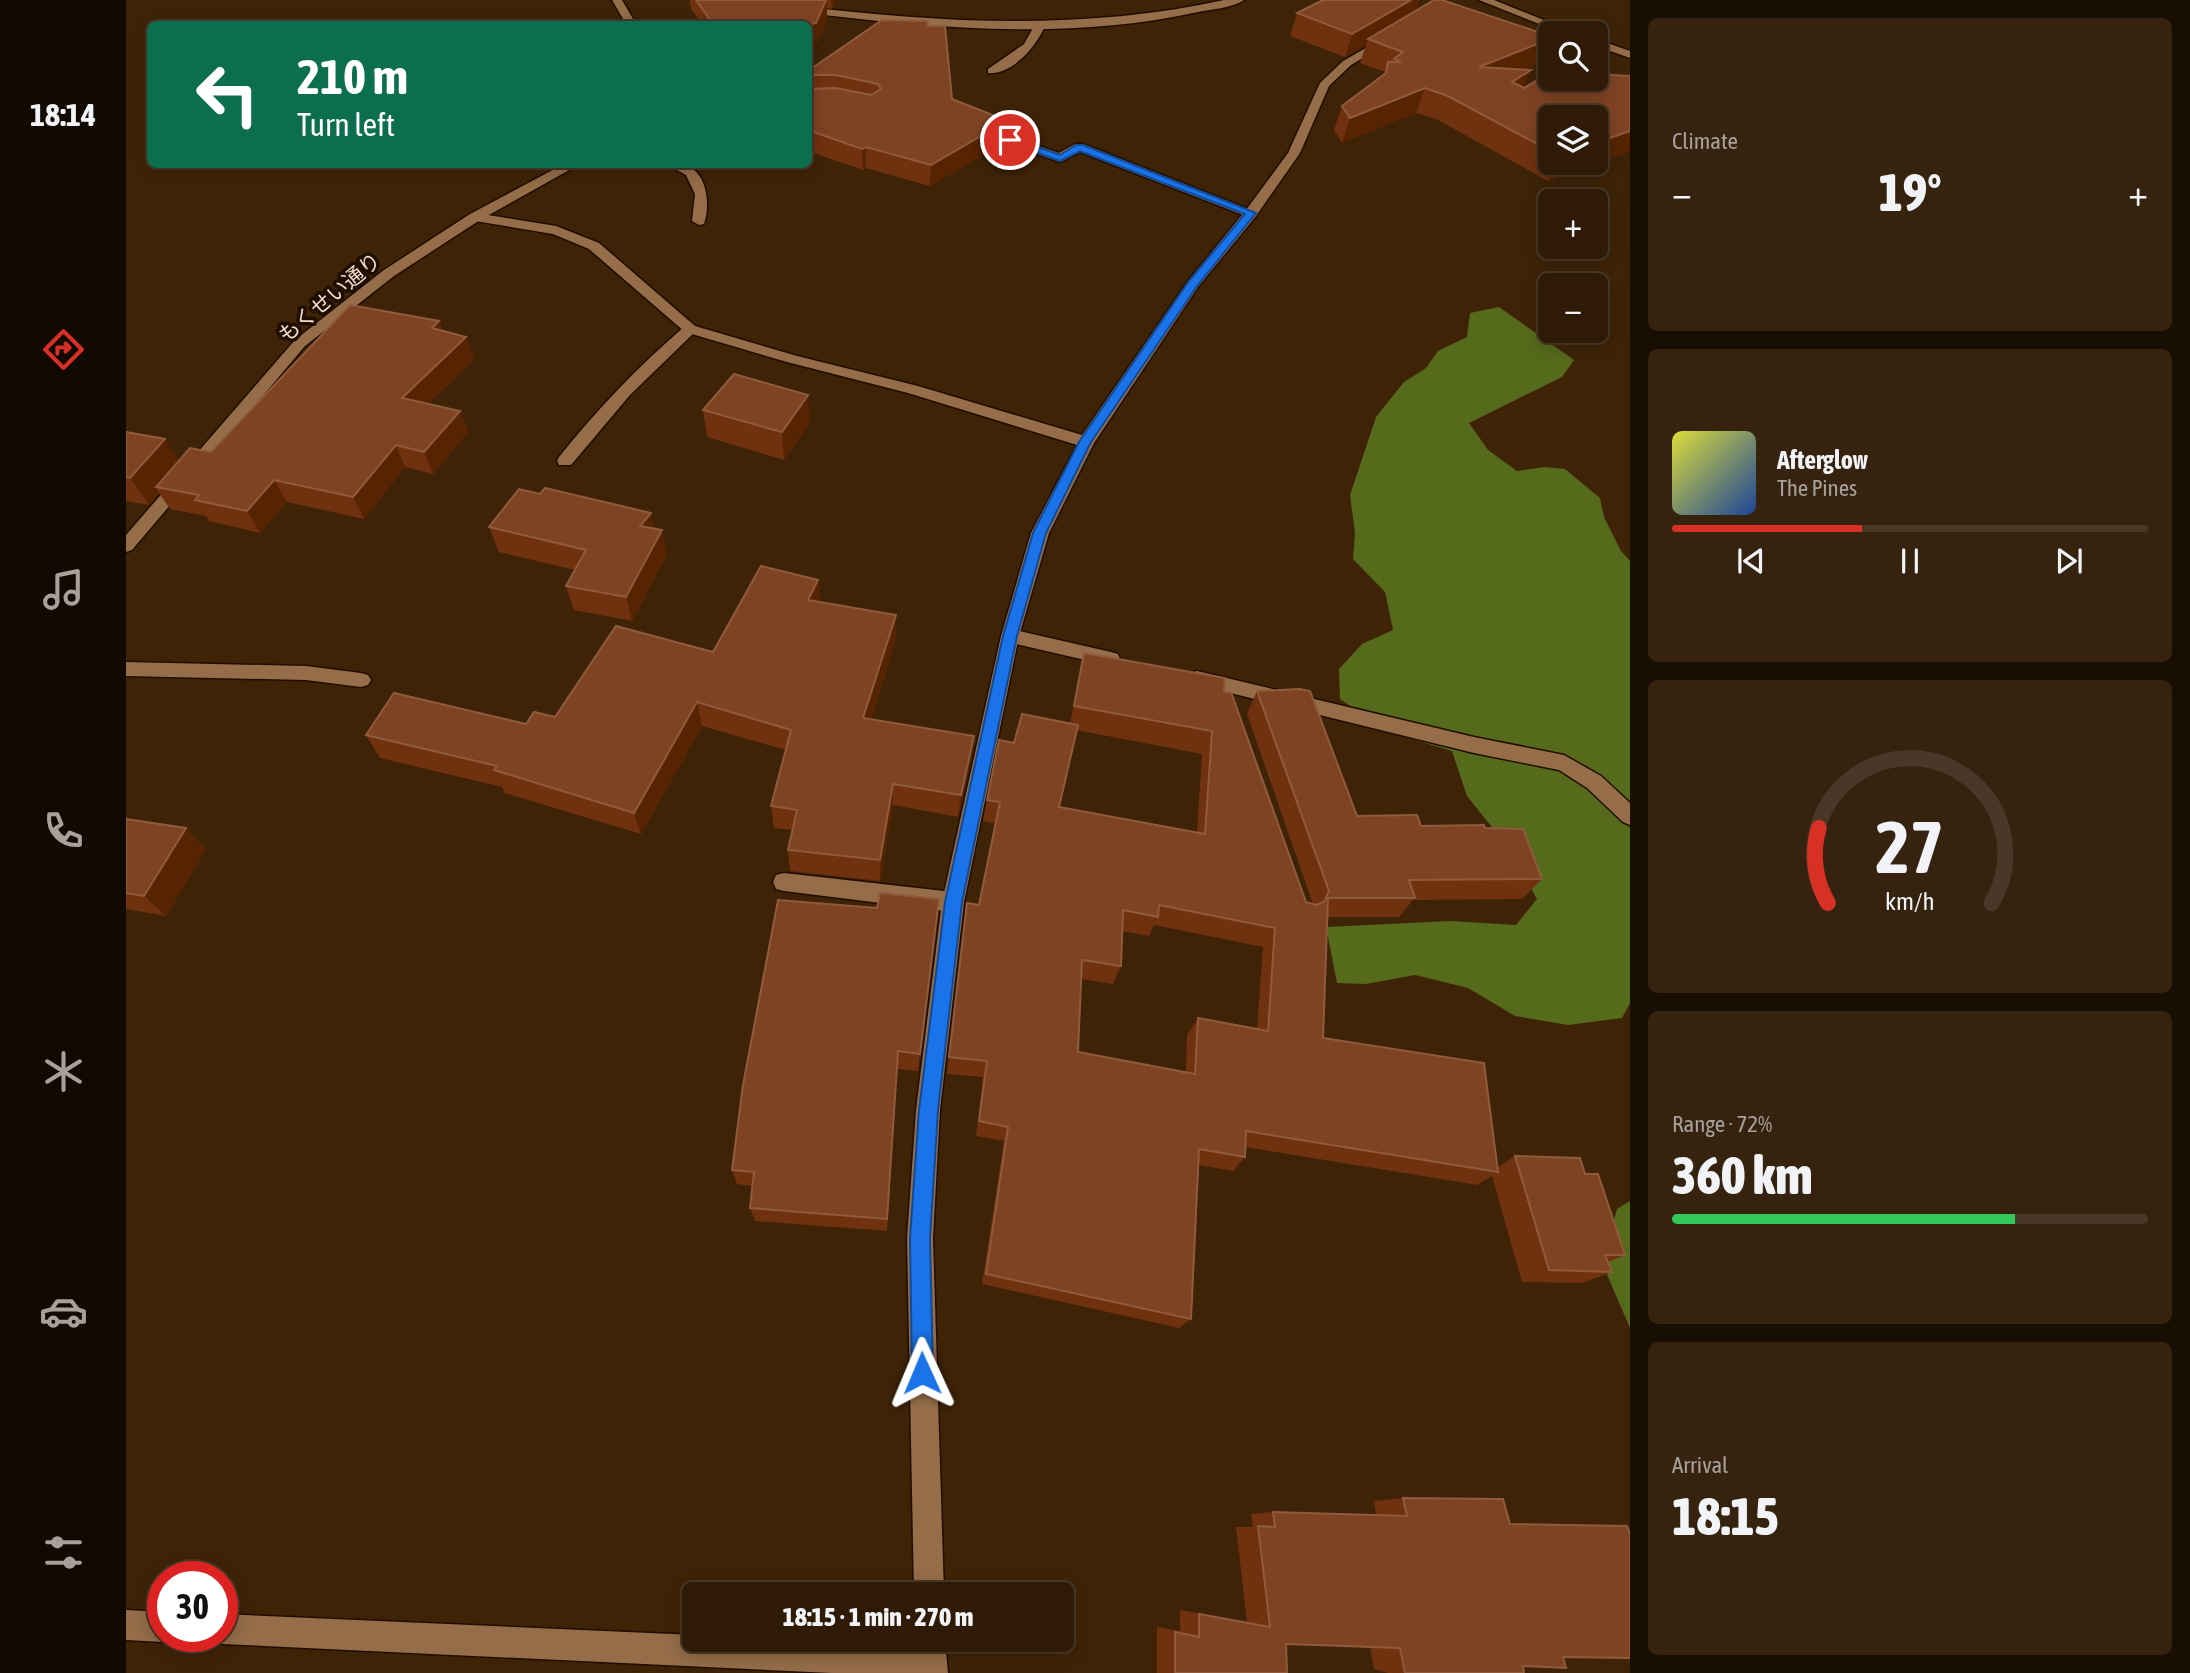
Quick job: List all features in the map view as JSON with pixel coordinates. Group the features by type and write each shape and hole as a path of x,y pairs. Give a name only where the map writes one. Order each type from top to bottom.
{"street":[{"path":"617,0 629,21"},
{"path":"784,7 850,16 944,22 1041,23 1112,20 1240,0"},
{"path":"1484,0 1538,22"},
{"path":"992,71 1020,55 1035,41 1041,23"},
{"path":"929,1582 920,1238 928,1110 953,902 1010,636 1040,533 1086,442 1193,284 1251,213 1294,153 1324,85 1347,63 1407,28"},
{"path":"1608,46 1630,55"},
{"path":"1010,140 1060,158 1079,147 1251,213"},
{"name":"もくせい通り","path":"126,546 300,343 389,273 475,216 566,168"},
{"path":"680,168 691,173 701,194 699,221"},
{"path":"475,216 556,230 594,246 690,329 792,359 913,389 1086,442"},
{"path":"565,461 591,427 654,360 690,329"},
{"path":"1010,636 1131,663"},
{"path":"126,669 306,673 361,680"},
{"path":"1184,676 1564,763 1594,782 1630,816"},
{"path":"1224,684 1233,710"},
{"path":"784,882 953,902"},
{"path":"126,1625 147,1626"},
{"path":"238,1630 693,1662 931,1658"}],"green space":[{"path":"1499,307 1538,335 1538,343 1550,343 1574,360 1562,377 1469,423 1488,450 1517,471 1544,467 1565,469 1600,498 1604,517 1621,551 1630,561 1630,1003 1622,1018 1568,1025 1515,1016 1468,988 1415,975 1366,984 1337,983 1326,927 1451,921 1516,925 1537,899 1508,847 1467,796 1452,751 1388,732 1340,699 1339,669 1362,644 1393,630 1385,592 1353,559 1355,533 1350,495 1376,417 1404,382 1426,368 1438,351 1467,337 1470,313"},
{"path":"1630,1201 1630,1328 1602,1263 1617,1209"}],"building":[{"path":"696,0 826,0 816,23 812,24 812,21 711,21"},
{"path":"1323,0 1411,0 1352,34 1297,13"},
{"path":"1434,0 1442,0 1538,32 1538,44 1479,67 1531,70 1512,82 1524,88 1538,80 1538,91 1608,91 1608,75 1630,76 1630,131 1608,139 1608,105 1538,105 1538,145 1448,96 1425,88 1350,118 1342,106 1386,73 1388,62 1401,62 1394,59 1403,52 1368,39"},
{"path":"882,20 928,21 928,26 945,26 952,99 1005,122 931,165 866,147 862,149 812,131 812,89 836,88 871,95 881,89 878,84 836,75 812,75 812,68"},
{"path":"350,305 439,321 432,328 466,337 402,398 460,411 424,452 396,445 353,497 274,480 247,511 195,500 199,495 156,487 190,448 211,452"},
{"path":"734,374 808,395 782,432 703,410"},
{"path":"126,432 165,439 130,478 126,477"},
{"path":"545,488 651,513 640,526 662,530 626,597 566,586 586,550 489,527 519,489 540,494"},
{"path":"761,566 818,580 808,600 896,615 863,718 974,736 961,795 893,784 880,860 788,850 797,810 771,806 791,730 697,702 634,813 494,770 497,766 366,735 394,693 526,724 534,712 555,717 616,626 713,652"},
{"path":"1084,653 1225,678 1224,692 1231,692 1306,902 1316,905 1324,902 1329,891 1257,691 1310,691 1357,816 1417,815 1421,826 1484,825 1485,828 1523,829 1542,879 1409,880 1415,898 1328,898 1323,1038 1484,1063 1498,1172 1246,1131 1245,1157 1199,1149 1191,1319 986,1274 1008,1127 979,1121 987,1061 949,1057 967,903 979,905 1000,802 987,800 999,740 1014,743 1022,714 1078,725 1059,807 1205,834 1212,731 1074,706","holes":["1159,905 1275,928 1268,1031 1198,1018 1195,1074 1078,1052 1082,960 1121,966 1123,910 1158,917"]},
{"path":"126,819 186,828 144,896 126,893"},
{"path":"880,893 939,899 920,1054 898,1051 887,1219 750,1208 754,1172 732,1170 743,1085 778,900 877,908"},
{"path":"1515,1156 1580,1158 1585,1174 1598,1174 1625,1255 1605,1255 1612,1272 1549,1270"},
{"path":"1403,1498 1503,1499 1510,1524 1627,1526 1630,1534 1630,1658 1563,1657 1566,1668 1523,1666 1524,1673 1405,1673 1400,1648 1286,1644 1287,1673 1175,1673 1175,1632 1199,1637 1199,1614 1270,1627 1258,1526 1275,1527 1273,1512 1407,1516"}],"route":[{"path":"922,1373 920,1238 928,1110 953,902 1010,636 1040,533 1086,442 1193,284 1251,213 1079,147 1060,158 1010,140"}]}
